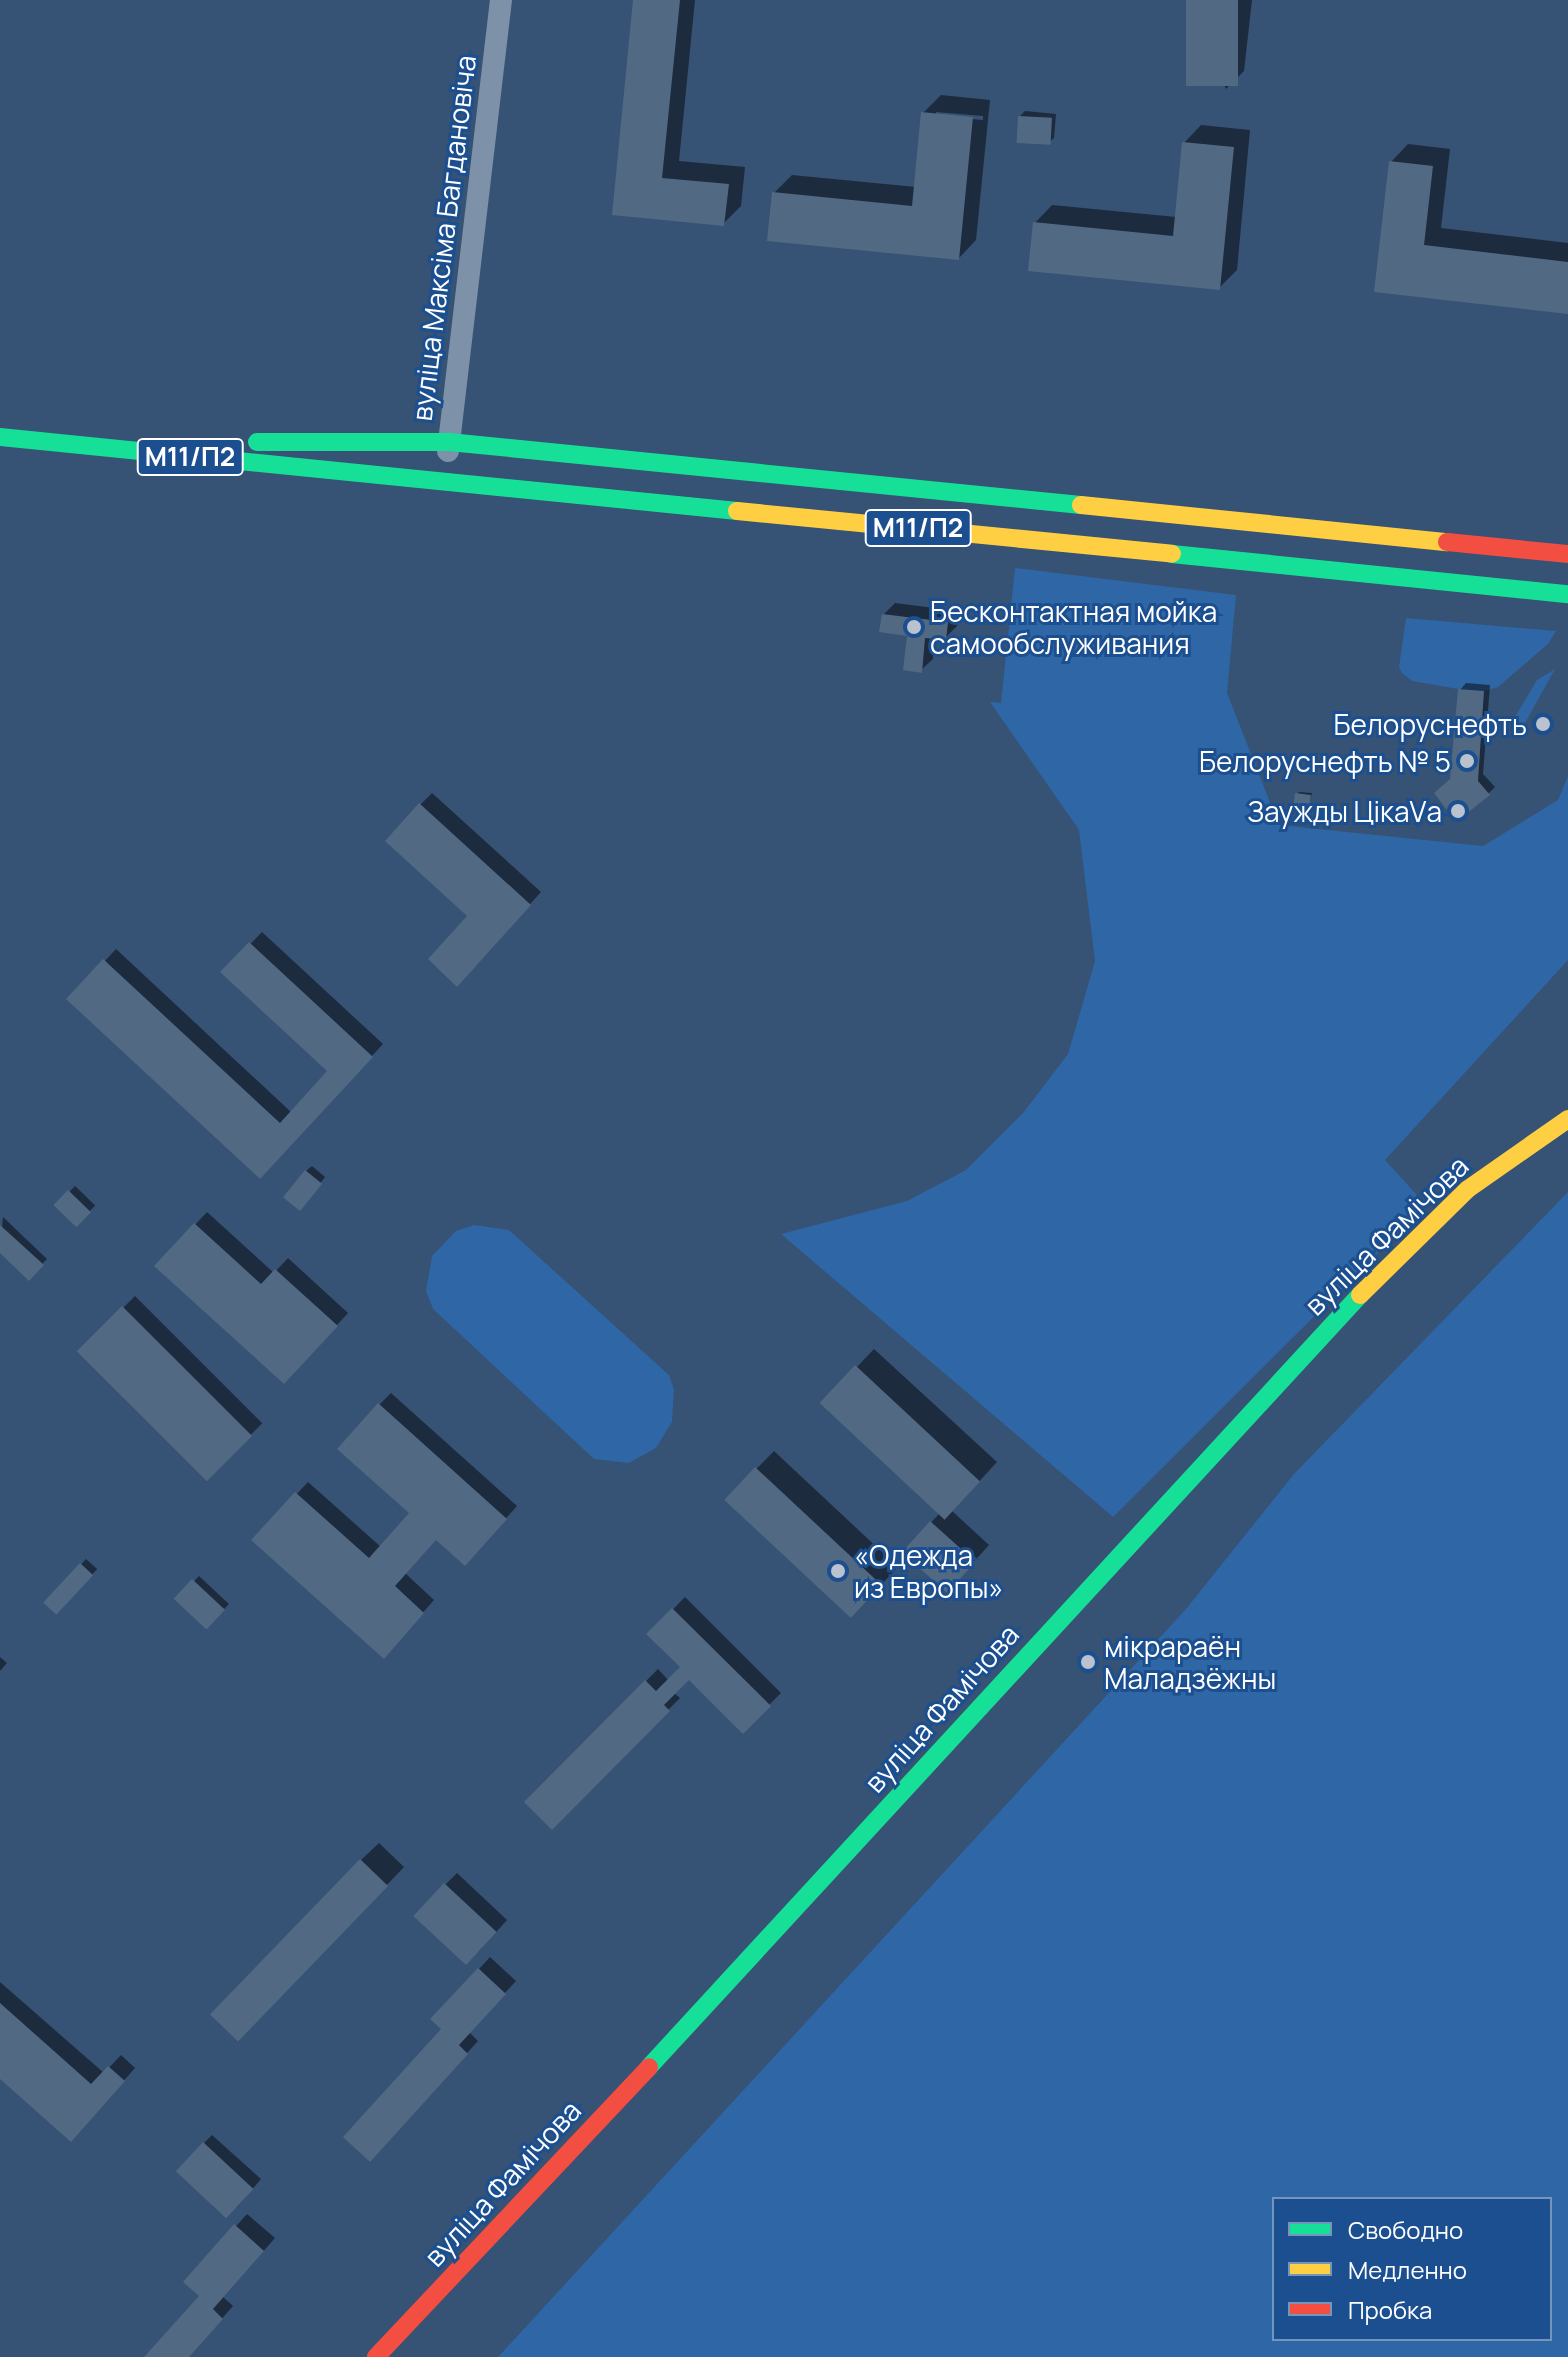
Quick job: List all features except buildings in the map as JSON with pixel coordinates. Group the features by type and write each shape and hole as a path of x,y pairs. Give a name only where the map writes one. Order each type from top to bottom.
{"main road":[{"name":"М11/П2","path":"0,437 443,484 1568,594"},
{"name":"М11/П2","path":"117,448 187,442 449,442 1568,554"},
{"name":"вуліца Фамічова","path":"376,2357 725,1987 1352,1303 1468,1189 1568,1119"}],"street":[{"name":"вуліца Максіма Багдановіча","path":"443,484 501,0"}],"shaded area":[{"path":"1015,568 1236,595 1227,693 1279,825 1483,846 1558,800 1568,776 1568,960 1385,1160 1426,1205 1113,1517 781,1234 907,1201 966,1170 1023,1113 1068,1054 1095,961 1079,830 990,702 1001,703"},
{"path":"1406,618 1556,631 1548,644 1498,687 1484,691 1458,689 1412,681 1402,673 1399,667"},
{"path":"1555,669 1524,725 1519,725 1515,717 1537,680"},
{"path":"1568,1192 1568,2357 498,2357 1186,1609 1294,1474"},
{"path":"474,1225 509,1230 669,1375 674,1390 672,1422 656,1448 629,1463 594,1459 433,1309 426,1291 432,1256 456,1231"}],"traffic: fast":[{"path":"0,437 737,511"},
{"path":"257,442 449,442 1081,505"},
{"path":"1172,554 1568,594"},
{"path":"649,2067 1360,1295"}],"traffic: slow":[{"path":"1081,505 1447,542"},
{"path":"737,511 1172,554"},
{"path":"1360,1295 1468,1189 1568,1119"}],"traffic: jam":[{"path":"1447,542 1568,554"},
{"path":"376,2357 649,2067"}],"place":[{"name":"Бесконтактная мойка самообслуживания","path":"914,627"},
{"name":"Белоруснефть","path":"1543,724"},
{"name":"Белоруснефть № 5","path":"1467,761"},
{"name":"Заужды ЦікаVа","path":"1458,811"},
{"name":"«Одежда из Европы»","path":"838,1571"},
{"name":"мікрараён Маладзёжны","path":"1088,1662"}]}
